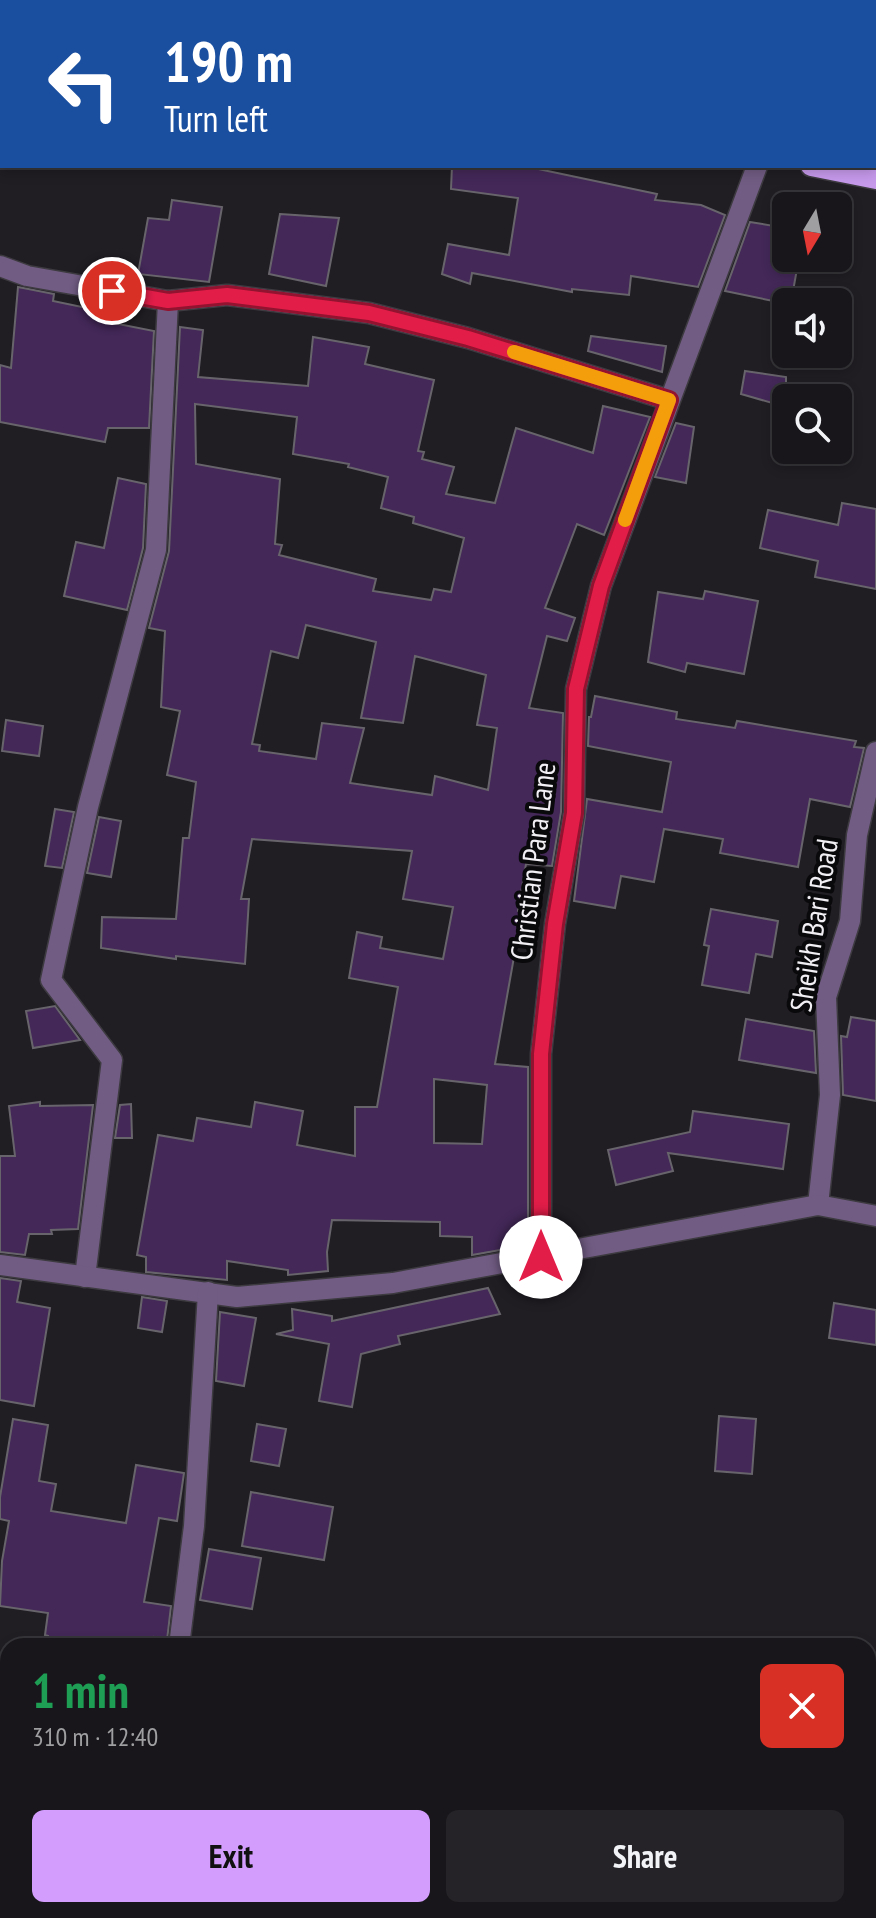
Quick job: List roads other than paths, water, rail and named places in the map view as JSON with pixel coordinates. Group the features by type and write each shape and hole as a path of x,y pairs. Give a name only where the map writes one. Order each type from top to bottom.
{"main road":[{"path":"821,168 876,179"}],"street":[{"name":"Christian Para Lane","path":"541,1257 541,1054 555,924 574,813 576,689 601,586 756,168"},
{"path":"0,266 27,276 168,301 227,295 369,313 468,338 669,400"},
{"path":"85,1277 112,1060 51,980 88,807 156,550 168,301"},
{"name":"Sheikh Bari Road","path":"818,1205 830,1095 826,997 850,921 857,835 876,752"},
{"path":"0,1265 237,1297 393,1283 818,1205 876,1216"},
{"path":"180,1638 194,1526 208,1292"}]}
